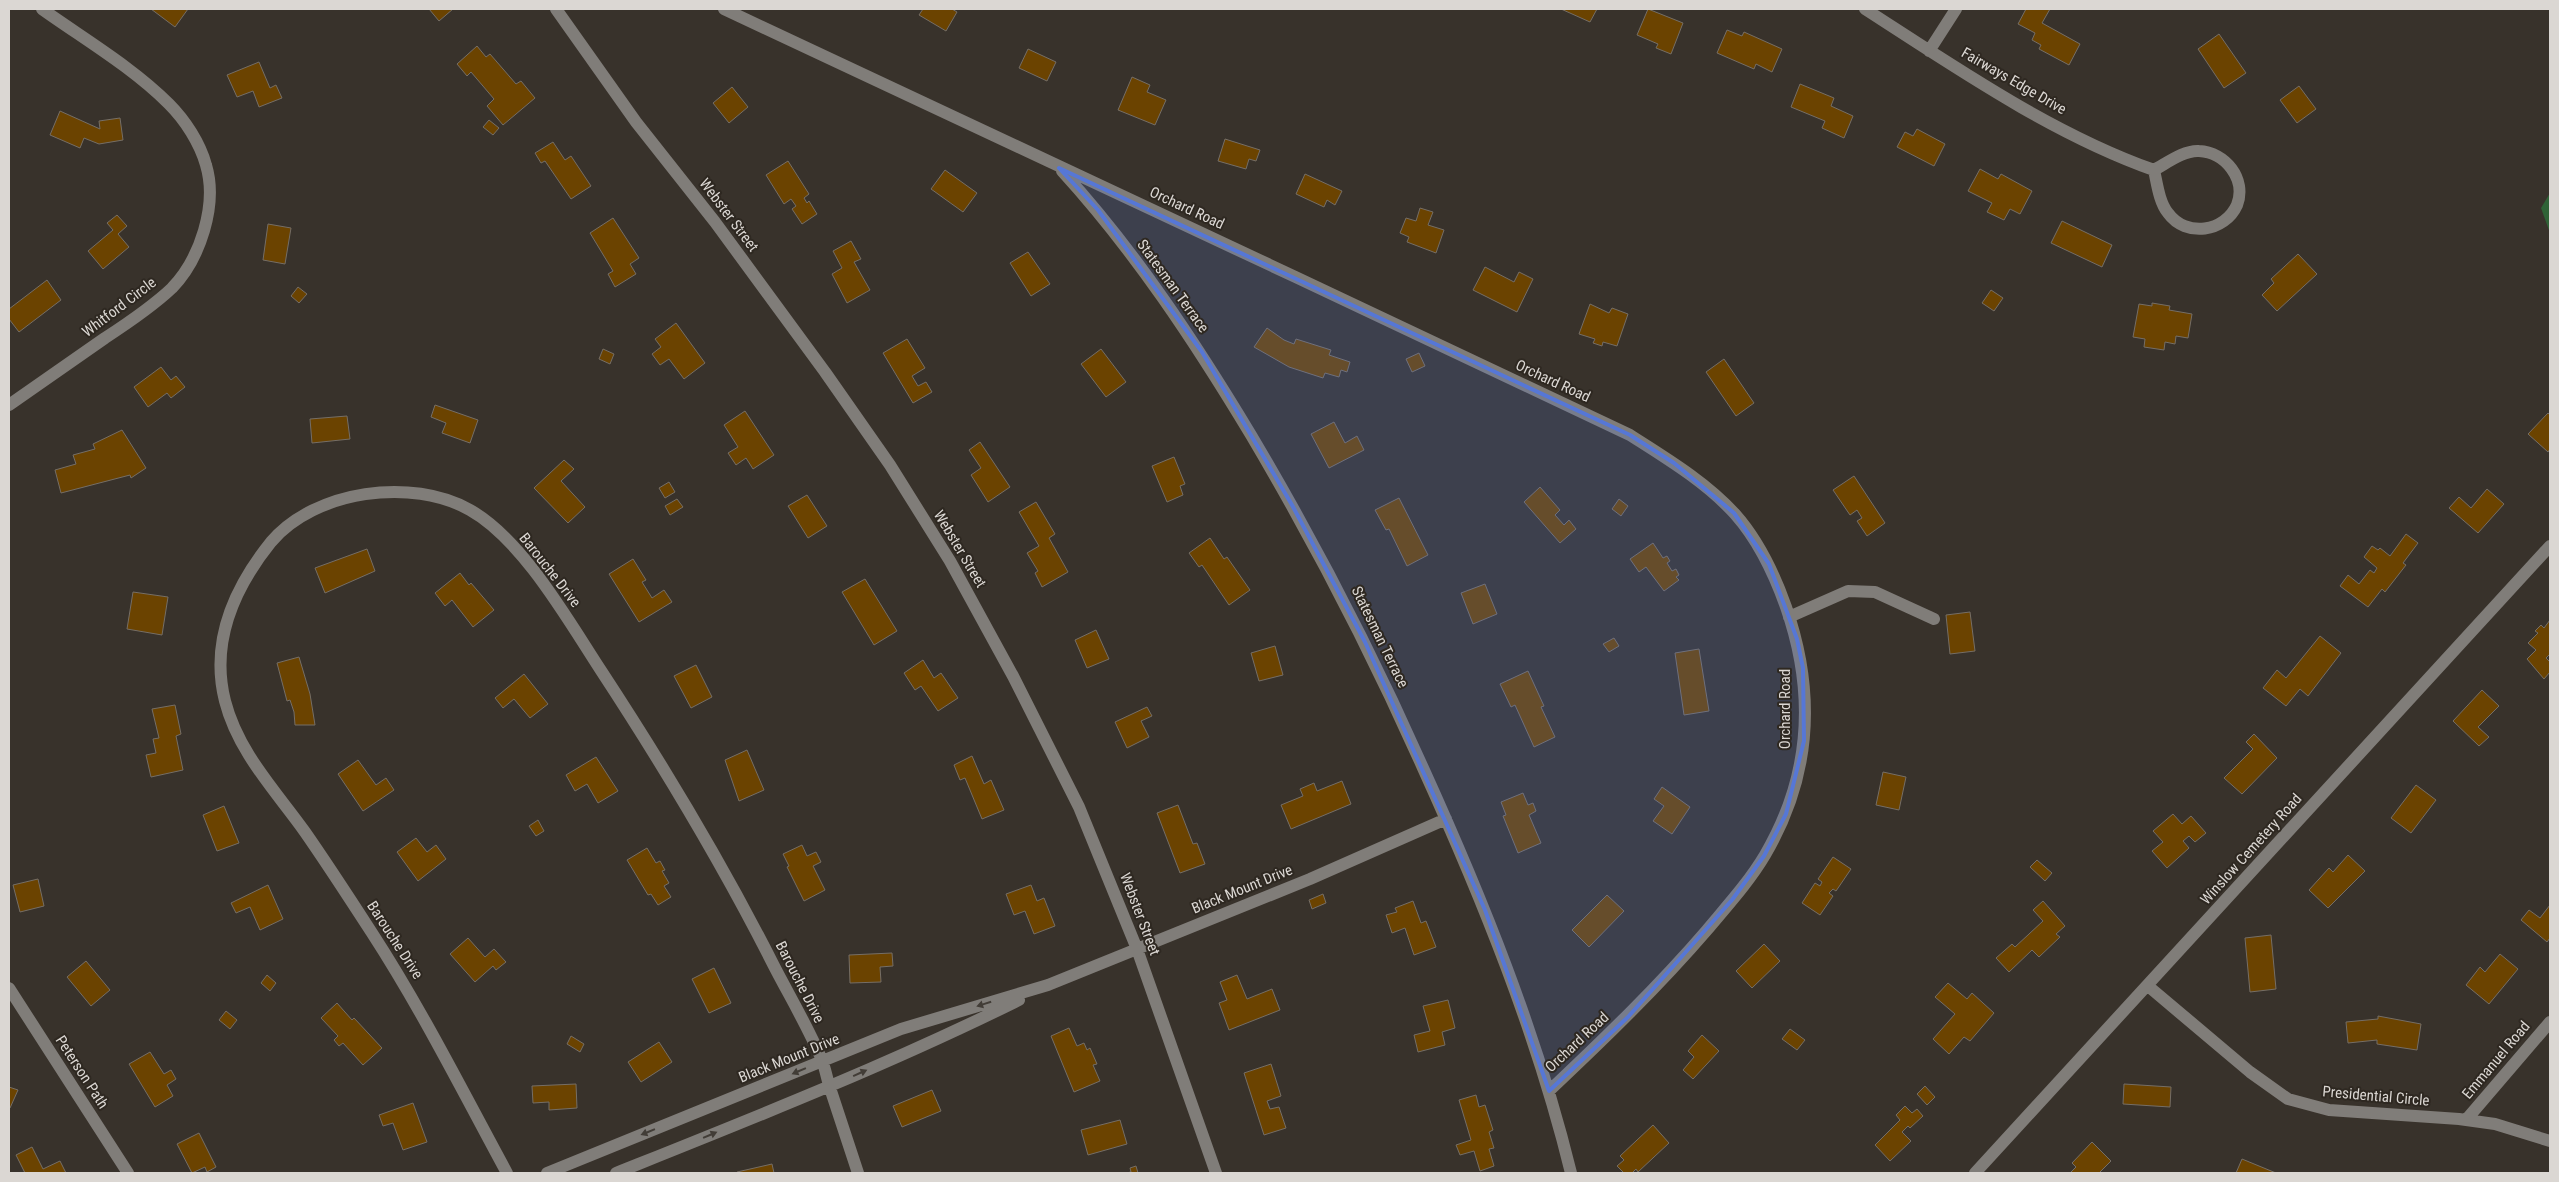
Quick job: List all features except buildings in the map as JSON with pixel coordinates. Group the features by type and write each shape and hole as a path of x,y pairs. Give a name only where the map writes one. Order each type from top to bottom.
{"street":[{"name":"Whitford Circle","path":"9,405 138,316 172,288 189,266 200,243 206,219 209,192 207,166 197,143 170,104 119,64 42,9"},
{"name":"Webster Street","path":"556,9 636,122 715,222 830,380 890,465 950,560 1014,676 1079,807 1137,949 1216,1173"},
{"name":"Orchard Road","path":"724,9 1630,435 1680,468 1734,513 1749,531 1769,564 1797,639 1803,668 1805,705 1802,751 1797,780 1786,814 1764,856 1732,900 1628,1017 1549,1091"},
{"name":"Fairways Edge Drive","path":"1864,9 2001,95 2102,149 2154,170"},
{"path":"1929,51 1956,9"},
{"path":"2198,151 2217,155 2231,166 2238,182 2237,204 2224,221 2213,228 2198,230 2183,226 2168,213 2154,170 2179,157 2198,151"},
{"name":"Statesman Terrace","path":"1059,168 1098,210 1191,338 1250,434 1328,568 1365,642 1446,819 1485,910 1549,1091 1571,1173"},
{"name":"Barouche Drive","path":"506,1173 399,974 304,832 239,741 225,701 220,650 223,632 238,590 253,565 275,538 299,518 324,505 374,492 398,492 446,500 471,510 511,544 574,628 674,784 748,915 822,1061 858,1173"},
{"name":"Winslow Cemetery Road","path":"1975,1173 2550,546"},
{"path":"1789,617 1848,591 1875,592 1934,619"},
{"name":"Black Mount Drive","path":"616,1173 829,1086 974,1022 1048,985 1310,879 1446,819"},
{"name":"Black Mount Drive","path":"547,1173 902,1029 1048,985"},
{"name":"Presidential Circle","path":"2148,986 2256,1078 2288,1099 2329,1110 2466,1120 2495,1124 2550,1140"},
{"name":"Peterson Path","path":"9,988 128,1173"},
{"name":"Emmanuel Road","path":"2466,1120 2550,1022"}],"highlighted area":[{"path":"1059,168 1630,435 1674,463 1734,513 1769,564 1797,639 1803,668 1804,741 1786,814 1764,856 1732,900 1628,1017 1549,1091 1485,910 1365,642 1292,505 1202,352 1098,210"}],"green space":[{"path":"2550,193 2550,233 2541,208"}]}
